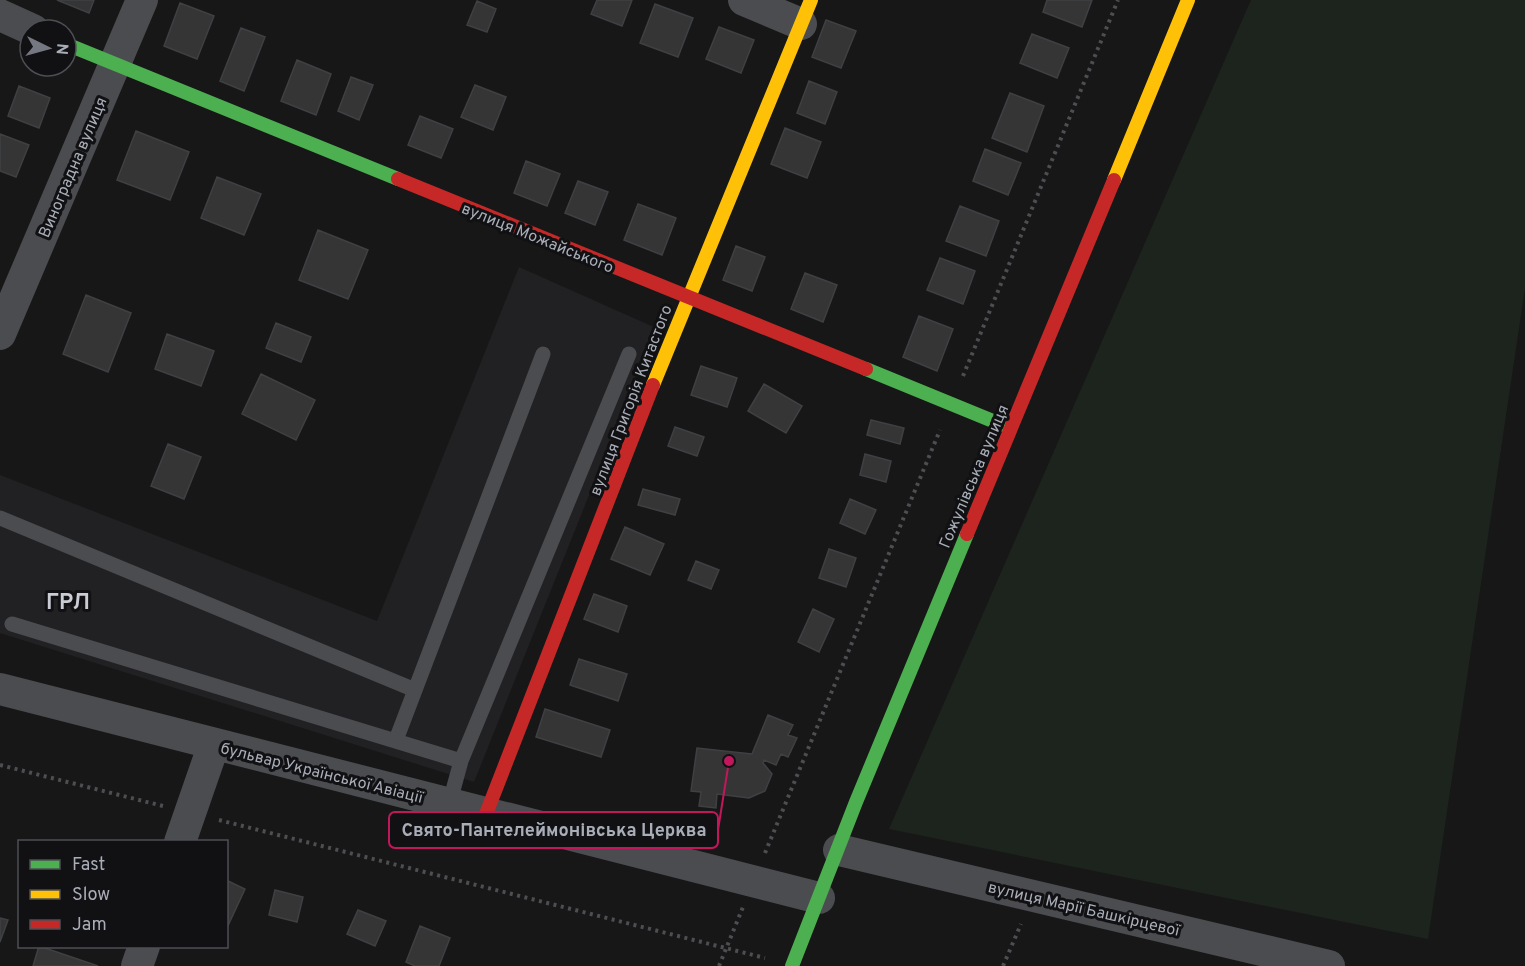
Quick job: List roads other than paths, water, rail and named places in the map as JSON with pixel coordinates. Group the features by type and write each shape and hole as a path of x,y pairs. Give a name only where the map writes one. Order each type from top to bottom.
{"street":[{"name":"Виноградна вулиця","path":"0,334 116,66 142,0"},
{"path":"744,0 806,12"},
{"name":"Гожулівська вулиця","path":"792,966 856,802 1188,0"},
{"name":"вулиця Григорія Китастого","path":"486,814 687,298 806,12"},
{"path":"0,15 18,23"},
{"name":"вулиця Можайського","path":"78,49 1010,428"},
{"name":"бульвар Української Авіації","path":"0,689 819,898"},
{"path":"185,827 214,744"},
{"name":"вулиця Марії Башкірцевої","path":"839,850 1329,966"},
{"path":"137,966 143,948"}],"lane":[{"path":"396,740 543,354"},
{"path":"449,805 461,761 629,354"},
{"path":"0,518 415,690"},
{"path":"12,624 461,761"}],"place":[{"name":"Свято-Пантелеймонівська Церква","path":"729,761"}],"district":[{"name":"ГРЛ","path":"68,601"}]}
